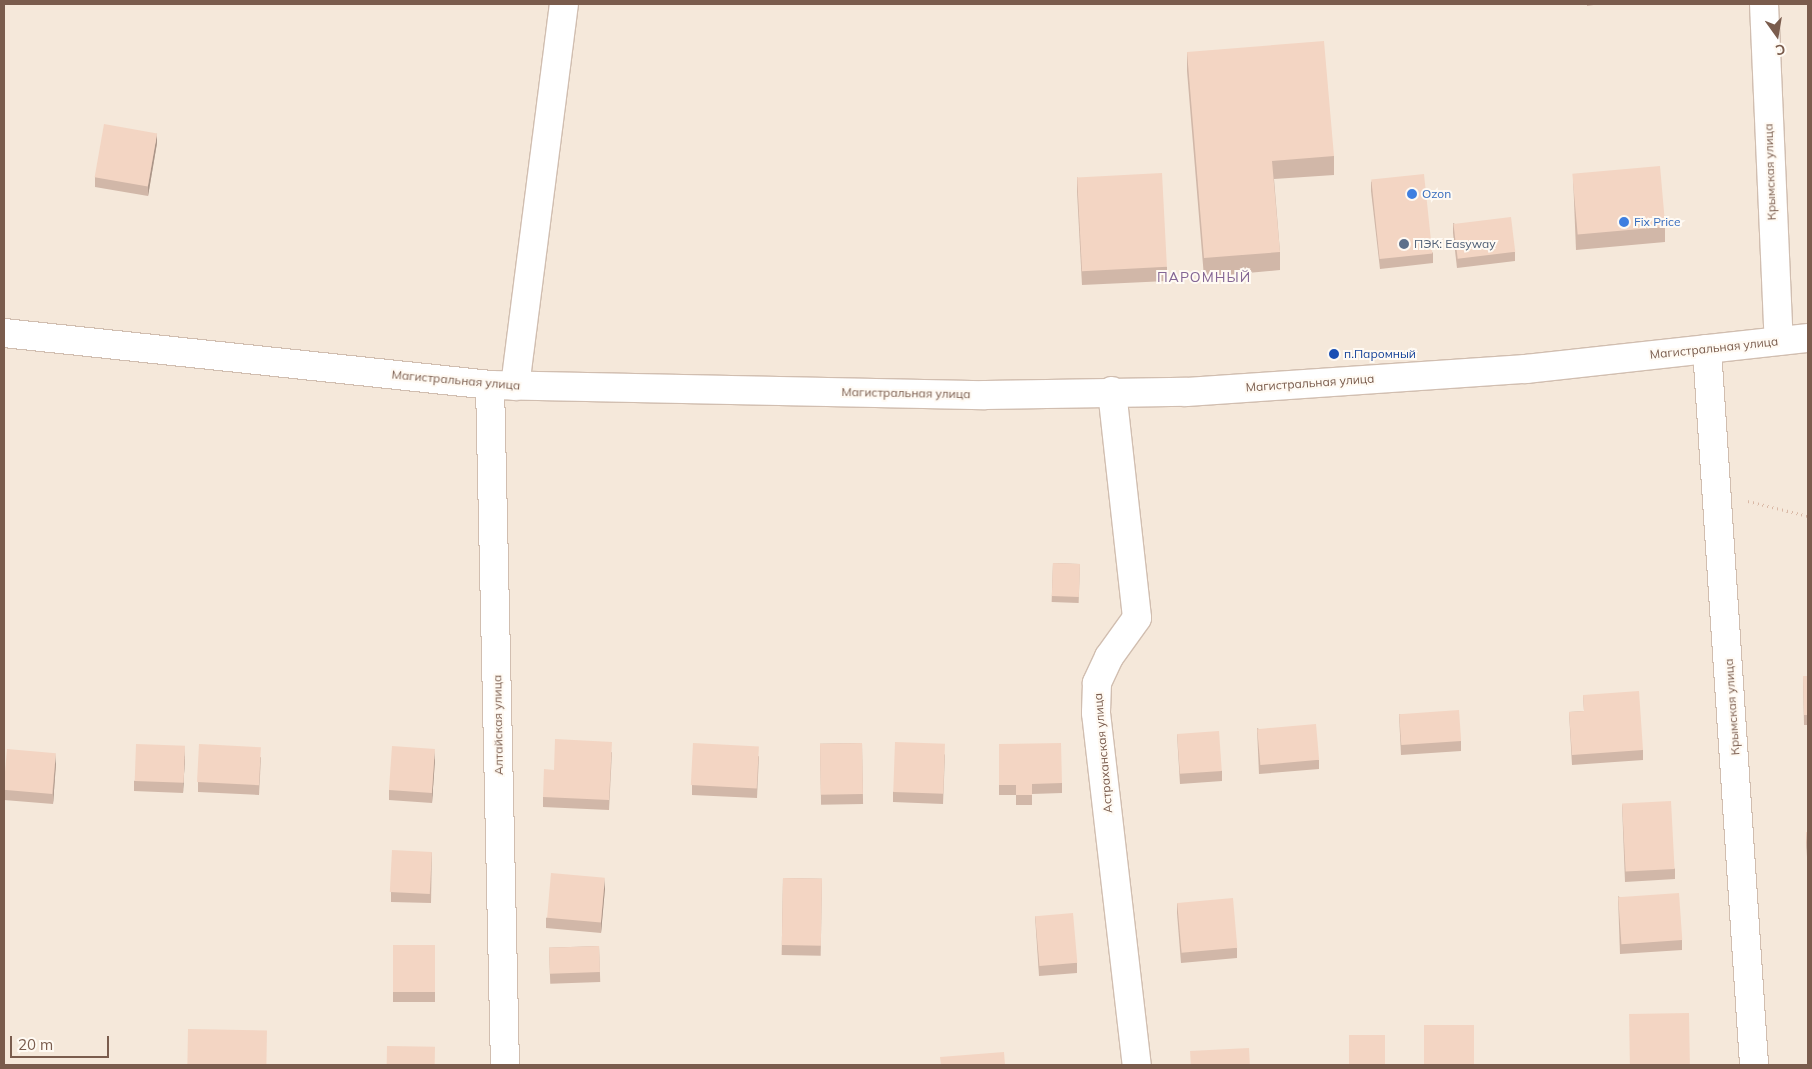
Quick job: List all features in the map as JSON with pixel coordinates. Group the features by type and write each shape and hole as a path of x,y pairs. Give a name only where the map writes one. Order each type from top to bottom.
{"street":[{"name":"Алтайская улица","path":"505,1065 502,386 564,4"},
{"name":"Крымская улица","path":"1764,4 1779,341"},
{"name":"Магистральная улица","path":"4,333 502,386 984,395 1186,392 1526,369 1808,338"},
{"name":"Крымская улица","path":"1707,349 1754,1065"},
{"name":"Астраханская улица","path":"1112,392 1137,618 1109,657 1097,683 1096,713 1137,1065"}],"path":[{"path":"1716,493 1808,516"}],"shaded area":[{"path":"4,4 1808,4 1808,1065 4,1065"}],"building":[{"path":"1324,41 1334,156 1272,161 1280,252 1204,258 1187,52"},
{"path":"104,124 157,133 148,187 95,177"},
{"path":"1660,166 1665,227 1578,234 1572,174"},
{"path":"1162,173 1167,267 1082,271 1077,177"},
{"path":"1424,174 1432,254 1380,259 1371,180"},
{"path":"1511,217 1515,252 1458,259 1453,224"},
{"path":"1053,563 1080,564 1079,597 1052,596"},
{"path":"1803,676 1808,676 1808,715 1804,715"},
{"path":"1639,691 1643,750 1572,755 1569,712 1584,711 1583,695"},
{"path":"1459,710 1461,741 1401,745 1399,714"},
{"path":"1316,724 1319,760 1260,765 1257,729"},
{"path":"1219,731 1222,771 1180,774 1177,734"},
{"path":"555,739 612,742 609,800 543,797 544,769 554,770"},
{"path":"895,742 945,744 943,794 893,792"},
{"path":"693,743 759,746 757,788 691,785"},
{"path":"862,743 863,794 821,795 820,744"},
{"path":"1061,743 1062,783 1032,784 1032,795 1016,795 1016,785 999,785 999,744"},
{"path":"136,744 185,746 184,783 135,781"},
{"path":"199,744 261,747 259,785 197,782"},
{"path":"392,746 435,749 432,793 389,790"},
{"path":"7,749 56,753 52,794 4,790"},
{"path":"1671,801 1675,869 1626,871 1622,804"},
{"path":"1806,832 1808,832 1808,862"},
{"path":"392,850 432,852 430,894 390,892"},
{"path":"551,873 605,878 601,923 547,918"},
{"path":"783,878 822,879 821,946 782,945"},
{"path":"1679,893 1682,940 1621,944 1618,897"},
{"path":"1233,898 1237,948 1182,953 1177,903"},
{"path":"1073,913 1077,963 1040,966 1035,916"},
{"path":"393,945 435,945 435,992 393,992"},
{"path":"599,946 600,972 550,974 549,948"},
{"path":"1689,1013 1690,1065 1630,1065 1629,1014"},
{"path":"1424,1025 1474,1025 1474,1065 1424,1065"},
{"path":"188,1029 267,1030 266,1065 187,1065"},
{"path":"1349,1035 1385,1035 1385,1065 1349,1065"},
{"path":"387,1046 435,1047 435,1065 387,1065"},
{"path":"1249,1048 1250,1065 1191,1065 1190,1051"},
{"path":"1004,1052 1005,1065 941,1065 940,1057"},
{"path":"1054,1064 1090,1065 1054,1065"}],"place":[{"name":"Ozon","path":"1412,194"},
{"name":"Fix Price","path":"1624,222"},
{"name":"ПЭК: Easyway","path":"1404,244"},
{"name":"п.Паромный","path":"1334,354"}],"district":[{"name":"ПАРОМНЫЙ","path":"1204,277"}]}
